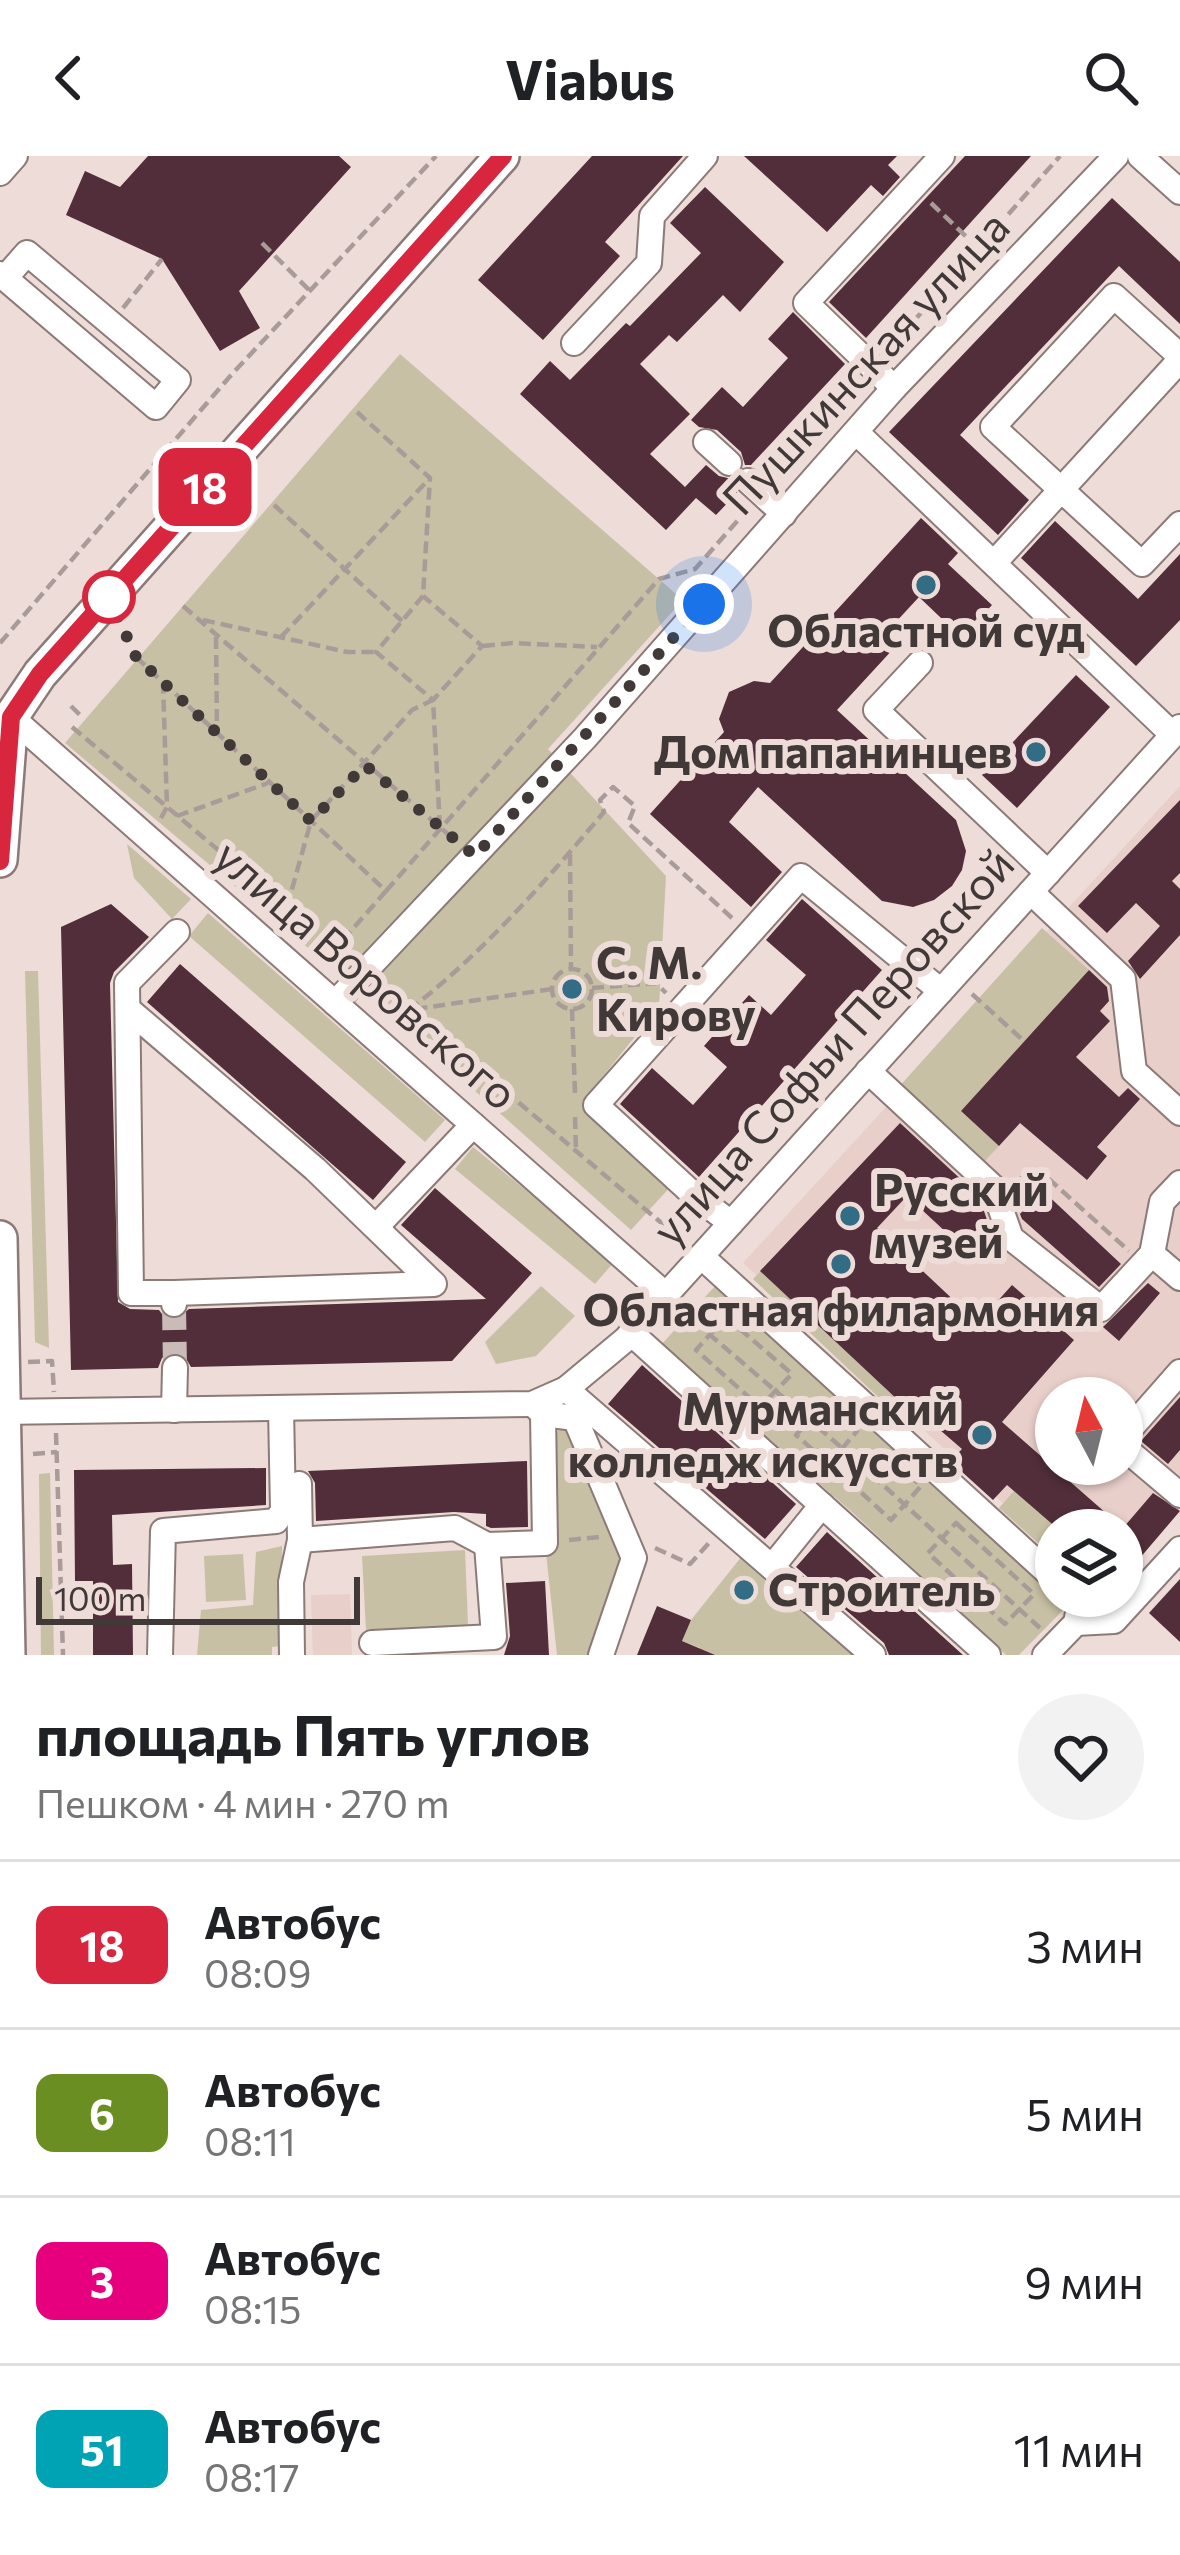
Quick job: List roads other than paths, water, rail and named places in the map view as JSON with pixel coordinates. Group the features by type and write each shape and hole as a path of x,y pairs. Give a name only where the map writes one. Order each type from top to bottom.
{"main road":[{"path":"0,860 11,717 52,659 502,156"},
{"path":"0,1238 8,1655"}],"street":[{"path":"0,173 15,156"},
{"path":"574,343 649,263 652,216 705,156"},
{"path":"894,388 806,304 942,156"},
{"name":"Пушкинская улица","path":"334,1003 585,738 894,388 1116,156"},
{"path":"1140,156 1180,192"},
{"path":"27,253 178,380 157,407 3,276 27,253"},
{"path":"994,563 1061,490 1180,358 1114,296 993,427 1061,490 1142,564 1175,539"},
{"path":"856,432 1176,731"},
{"path":"706,442 729,463"},
{"path":"748,481 784,514"},
{"path":"920,664 876,710 1040,882 1123,979 1134,1071 1180,1113"},
{"name":"улица Воровского","path":"11,717 673,1303"},
{"name":"улица Софьи Перовской","path":"538,1409 673,1303 701,1256 1176,731"},
{"path":"731,1223 596,1105 749,934 802,876 940,991"},
{"path":"129,1010 376,1226 434,1284 174,1300 131,1293 127,983 176,932"},
{"path":"868,1071 993,1187 1011,1238 1101,1309 1147,1259 1162,1202 1180,1183"},
{"path":"376,1226 473,1125"},
{"path":"701,1256 1035,1561"},
{"path":"1147,1259 1180,1278"},
{"path":"631,1334 822,1505 998,1648"},
{"path":"174,1410 175,1368"},
{"path":"1143,1417 1180,1372"},
{"path":"566,1388 874,1655"},
{"path":"289,1408 300,1540 291,1582 292,1655"},
{"path":"160,1655 163,1531 276,1521 283,1511 289,1408"},
{"path":"2,1412 538,1409 575,1418 634,1558 601,1655"},
{"path":"300,1540 455,1528 487,1545 545,1544 538,1409"},
{"path":"1143,1462 1180,1496"},
{"path":"772,1567 822,1505"},
{"path":"372,1643 495,1646 487,1545"},
{"path":"1044,1643 1076,1623 1114,1621 1180,1549"},
{"path":"1076,1623 1077,1617"}],"tunnel":[{"path":"174,1306 175,1368"}],"place":[{"name":"Областной суд","path":"926,585"},
{"name":"Дом папанинцев","path":"1036,752"},
{"name":"С. М. Кирову","path":"572,989"},
{"name":"Русский музей","path":"850,1216"},
{"name":"Областная филармония","path":"841,1264"},
{"name":"Мурманский колледж искусств","path":"982,1435"},
{"name":"Строитель","path":"744,1590"}]}
